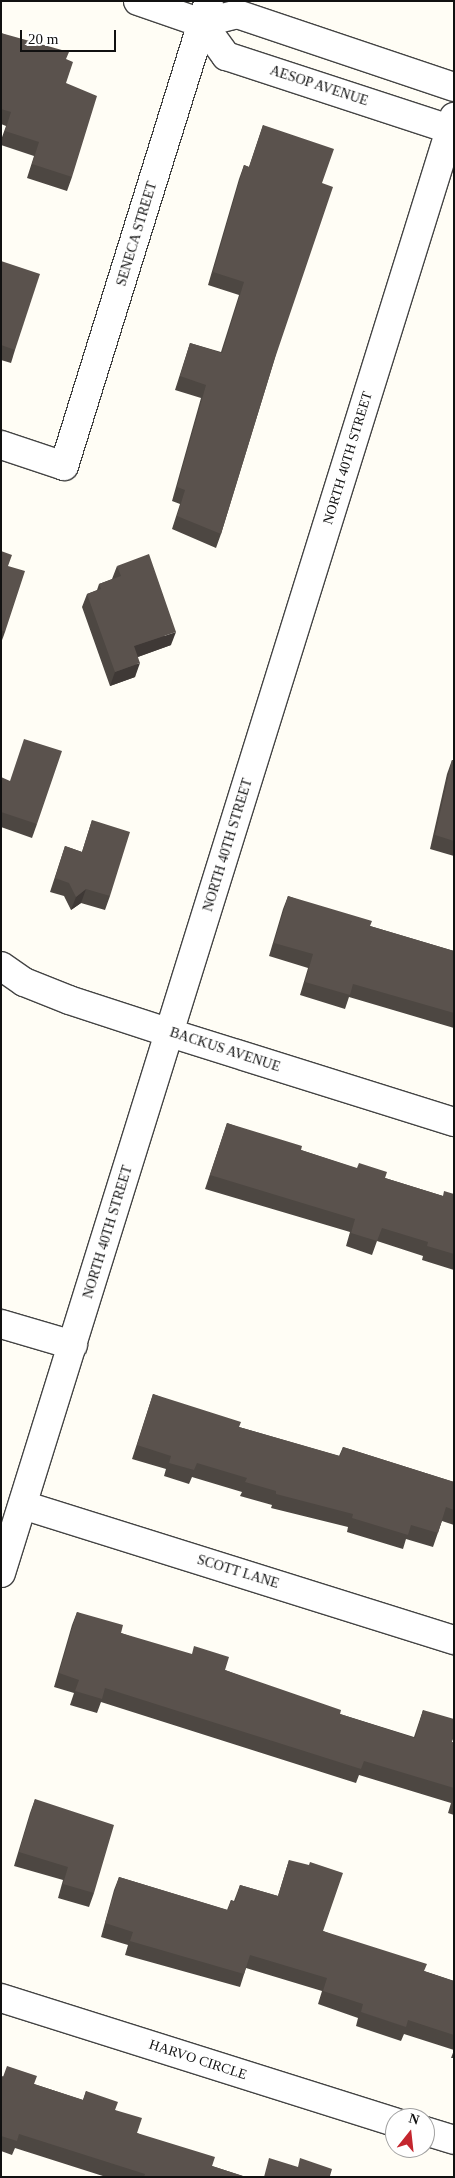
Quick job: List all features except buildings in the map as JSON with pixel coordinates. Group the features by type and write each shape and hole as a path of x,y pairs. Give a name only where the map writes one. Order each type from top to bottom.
{"street":[{"path":"138,1 205,12 237,14 454,87"},
{"name":"AESOP AVENUE","path":"205,12 226,56 452,123"},
{"name":"SENECA STREET","path":"1,445 64,466 205,12"},
{"name":"NORTH 40TH STREET","path":"1,1574 452,123"},
{"name":"BACKUS AVENUE","path":"1,966 24,982 170,1033 454,1122"},
{"path":"1,1324 73,1345"},
{"name":"SCOTT LANE","path":"22,1505 454,1640"},
{"name":"HARVO CIRCLE","path":"1,1998 385,2119"},
{"path":"435,2134 454,2140"}]}
